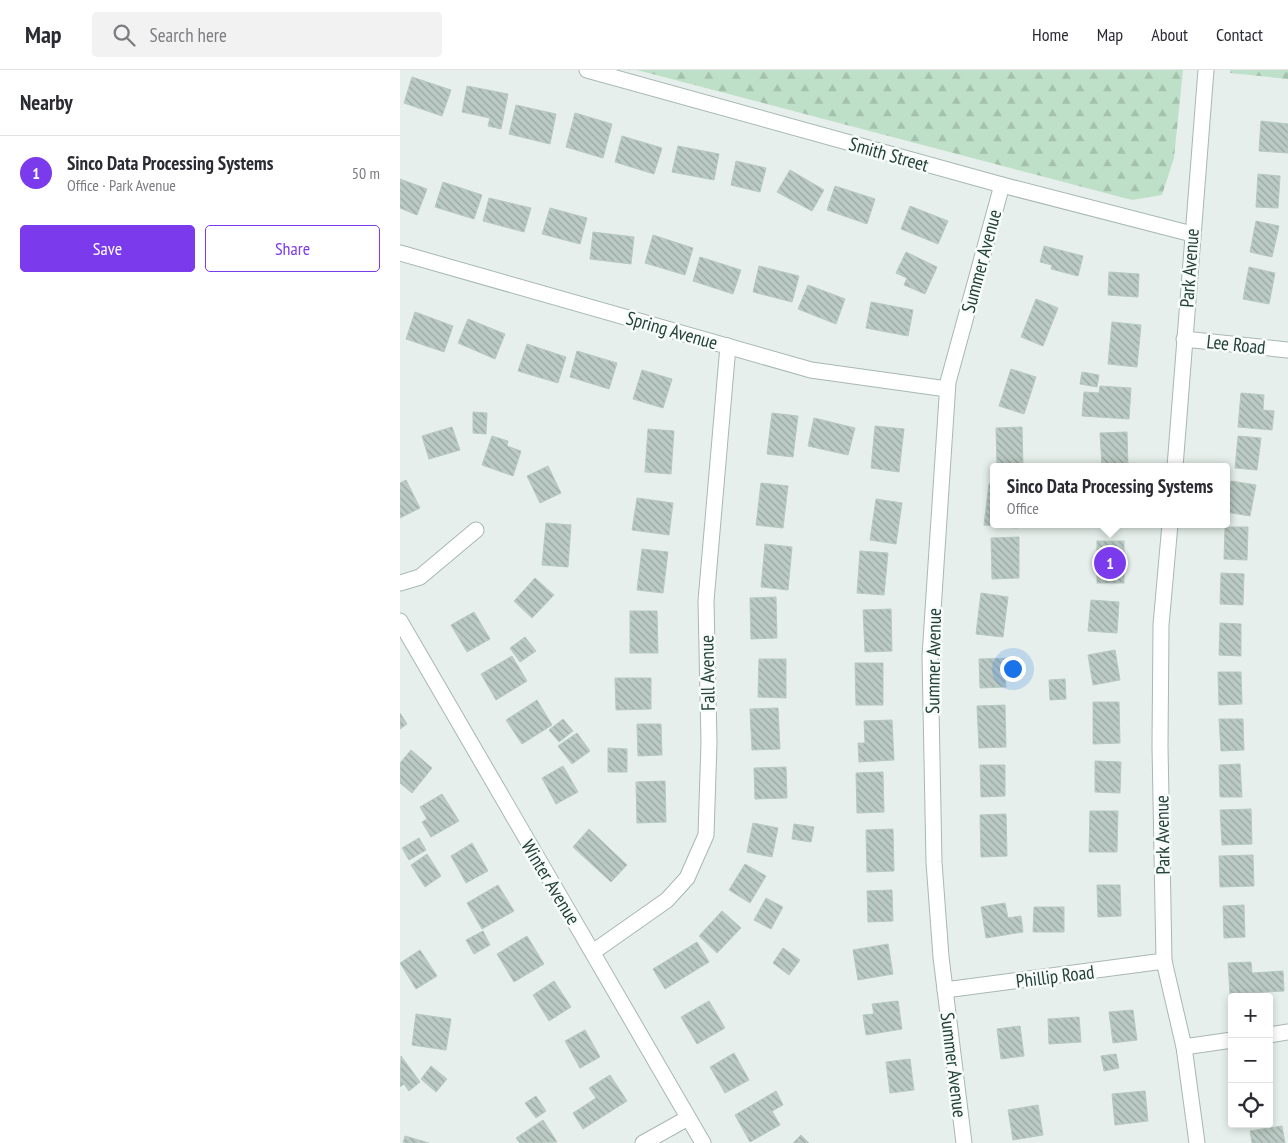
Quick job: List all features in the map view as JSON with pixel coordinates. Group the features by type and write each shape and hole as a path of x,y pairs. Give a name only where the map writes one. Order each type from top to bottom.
{"street":[{"name":"Smith Street","path":"587,70 1002,185 1192,234"},
{"name":"Park Avenue","path":"1175,463 1206,70"},
{"name":"Summer Avenue","path":"964,1143 945,990 934,862 930,656 947,389 1002,185"},
{"name":"Spring Avenue","path":"400,253 811,370 947,389"},
{"name":"Lee Road","path":"1184,339 1288,350"},
{"name":"Fall Avenue","path":"593,952 667,900 687,878 706,835 709,743 706,601 728,346"},
{"name":"Park Avenue","path":"1170,528 1161,624 1160,746 1164,962 1184,1047 1197,1143"},
{"path":"400,583 420,577 476,530"},
{"name":"Winter Avenue","path":"400,621 522,835 593,952 703,1143"},
{"name":"Phillip Road","path":"945,990 1164,962"},
{"path":"1273,1034 1288,1032"},
{"path":"1184,1047 1228,1041"},
{"path":"643,1143 688,1118"}],"green space":[{"path":"637,70 1183,70 1174,158 1162,195 1132,200"},
{"path":"1230,70 1288,70 1288,79 1230,73"}],"building":[{"path":"412,77 451,90 442,116 404,103"},
{"path":"467,86 508,94 501,129 488,126 490,118 462,112"},
{"path":"516,105 556,114 550,144 509,134"},
{"path":"575,113 612,124 603,158 566,147"},
{"path":"1261,121 1288,124 1288,153 1259,151"},
{"path":"622,136 662,148 654,174 615,162"},
{"path":"678,146 719,154 714,180 672,172"},
{"path":"736,161 766,168 760,192 731,185"},
{"path":"790,170 824,190 812,211 777,192"},
{"path":"1258,174 1280,176 1278,208 1256,207"},
{"path":"400,179 427,189 417,215 400,208"},
{"path":"443,182 482,195 474,219 435,207"},
{"path":"835,186 875,199 867,224 827,210"},
{"path":"489,198 531,208 524,232 483,221"},
{"path":"910,206 948,221 938,244 901,229"},
{"path":"550,208 587,218 580,244 542,234"},
{"path":"1256,221 1279,226 1272,257 1250,252"},
{"path":"593,232 634,237 631,264 590,259"},
{"path":"653,235 693,248 685,275 645,263"},
{"path":"1044,246 1083,256 1078,276 1051,269 1052,265 1040,262"},
{"path":"906,252 937,267 925,294 904,285 907,278 896,273"},
{"path":"700,257 741,270 733,294 693,281"},
{"path":"759,266 799,276 792,302 753,292"},
{"path":"1249,267 1275,273 1269,304 1243,299"},
{"path":"1109,272 1139,274 1138,297 1108,295"},
{"path":"808,285 845,299 836,324 798,309"},
{"path":"1036,299 1058,308 1043,346 1021,337"},
{"path":"871,302 913,310 908,336 866,328"},
{"path":"415,312 453,326 444,352 406,339"},
{"path":"468,319 505,334 495,359 458,343"},
{"path":"1112,322 1141,325 1137,367 1108,364"},
{"path":"527,344 566,357 558,383 518,371"},
{"path":"577,351 617,363 609,389 570,377"},
{"path":"1011,369 1036,377 1024,414 999,406"},
{"path":"642,370 672,379 663,408 633,399"},
{"path":"1082,372 1099,375 1097,387 1080,384"},
{"path":"1100,386 1131,388 1129,419 1082,416 1084,392 1099,393"},
{"path":"1241,393 1264,395 1263,410 1274,411 1272,430 1238,427"},
{"path":"473,412 487,413 486,434 473,433"},
{"path":"772,413 798,416 793,457 767,454"},
{"path":"814,418 855,428 848,455 808,446"},
{"path":"875,426 904,429 899,472 871,468"},
{"path":"452,427 460,450 429,459 422,436"},
{"path":"1022,427 1023,463 997,463 996,428"},
{"path":"648,429 674,431 671,474 645,472"},
{"path":"1127,432 1128,463 1102,463 1100,433"},
{"path":"492,436 508,441 507,446 521,451 513,476 482,465"},
{"path":"1238,436 1261,438 1257,470 1235,468"},
{"path":"548,466 561,493 540,503 527,476"},
{"path":"406,480 420,508 400,518 400,483"},
{"path":"1231,481 1256,485 1250,516 1230,513"},
{"path":"761,483 788,486 783,528 756,525"},
{"path":"989,484 990,484 990,526 984,525"},
{"path":"637,498 673,503 669,535 632,530"},
{"path":"876,499 902,503 896,544 870,540"},
{"path":"546,523 571,525 568,567 542,565"},
{"path":"1248,527 1247,560 1224,559 1225,528"},
{"path":"1019,537 1019,578 992,579 991,538"},
{"path":"1097,541 1124,541 1124,583 1097,583"},
{"path":"765,544 792,547 788,590 761,587"},
{"path":"642,549 668,552 663,593 637,590"},
{"path":"860,551 888,553 884,595 857,593"},
{"path":"1221,573 1244,574 1243,605 1220,604"},
{"path":"535,578 554,595 532,618 514,601"},
{"path":"981,593 1008,597 1003,637 976,634"},
{"path":"776,597 777,638 751,639 750,598"},
{"path":"1091,600 1119,602 1117,633 1088,631"},
{"path":"891,609 892,651 865,652 863,610"},
{"path":"630,611 657,611 658,653 630,653"},
{"path":"474,612 490,639 467,652 451,625"},
{"path":"1220,623 1241,624 1241,656 1219,655"},
{"path":"525,637 536,651 520,662 510,648"},
{"path":"1115,650 1120,680 1093,685 1088,655"},
{"path":"512,656 527,681 496,700 481,674"},
{"path":"1013,658 1014,678 1005,679 1006,687 980,688 979,659"},
{"path":"759,659 786,659 786,698 758,697"},
{"path":"855,663 883,663 883,705 856,705"},
{"path":"1218,672 1241,672 1242,704 1219,705"},
{"path":"615,678 651,678 651,709 616,710"},
{"path":"1065,679 1066,699 1050,700 1049,680"},
{"path":"537,700 552,725 522,744 506,720"},
{"path":"1093,702 1119,702 1120,743 1093,744"},
{"path":"1005,705 1006,747 979,748 977,706"},
{"path":"778,708 780,749 752,750 750,709"},
{"path":"400,713 407,724 400,729"},
{"path":"563,719 573,731 559,742 549,730"},
{"path":"1219,719 1243,719 1244,750 1221,751"},
{"path":"892,720 894,760 859,762 858,743 865,743 864,721"},
{"path":"637,724 661,724 662,755 638,756"},
{"path":"577,733 590,751 572,764 558,746"},
{"path":"608,748 627,749 627,772 608,772"},
{"path":"411,750 432,768 412,793 400,783 400,763"},
{"path":"1095,761 1121,762 1120,793 1095,792"},
{"path":"1240,764 1242,797 1220,797 1219,765"},
{"path":"980,765 1005,765 1005,796 981,797"},
{"path":"563,766 578,792 556,804 542,778"},
{"path":"786,767 787,798 755,799 754,768"},
{"path":"883,772 884,812 857,813 856,773"},
{"path":"665,781 666,822 637,823 636,782"},
{"path":"442,794 459,821 431,837 422,822 427,819 420,807"},
{"path":"1251,809 1252,844 1222,845 1220,810"},
{"path":"1090,811 1118,811 1117,852 1089,852"},
{"path":"1006,814 1007,856 981,857 980,815"},
{"path":"753,823 778,828 772,857 747,852"},
{"path":"794,824 814,827 811,842 792,839"},
{"path":"589,829 627,865 611,882 573,847"},
{"path":"893,829 894,871 867,872 866,830"},
{"path":"419,838 426,850 409,860 402,848"},
{"path":"472,843 488,871 466,883 451,856"},
{"path":"427,854 441,876 425,887 411,865"},
{"path":"1253,855 1254,886 1220,887 1219,856"},
{"path":"745,864 766,876 750,903 729,890"},
{"path":"498,885 514,911 482,929 467,903"},
{"path":"1097,885 1120,885 1121,916 1098,917"},
{"path":"892,890 893,921 868,922 867,891"},
{"path":"766,898 783,907 771,929 754,920"},
{"path":"1005,903 1008,918 1021,916 1023,932 986,938 981,907"},
{"path":"1244,905 1245,937 1224,938 1223,906"},
{"path":"1034,907 1064,907 1064,932 1033,932"},
{"path":"722,911 741,928 717,953 699,936"},
{"path":"483,931 490,945 474,954 466,940"},
{"path":"527,936 544,964 514,982 497,954"},
{"path":"697,942 709,962 665,989 653,969"},
{"path":"888,944 893,974 858,980 853,950"},
{"path":"783,948 800,960 789,975 773,963"},
{"path":"420,950 437,976 416,989 400,963"},
{"path":"1251,962 1252,973 1283,971 1284,991 1230,993 1228,963"},
{"path":"554,981 571,1007 549,1021 533,995"},
{"path":"709,1001 725,1028 697,1044 681,1017"},
{"path":"898,1001 902,1029 866,1035 863,1015 874,1014 872,1004"},
{"path":"1133,1010 1137,1040 1113,1043 1109,1012"},
{"path":"416,1014 451,1019 446,1050 412,1045"},
{"path":"1079,1017 1081,1042 1049,1044 1048,1019"},
{"path":"1020,1026 1024,1056 1001,1059 997,1029"},
{"path":"585,1030 600,1057 580,1068 565,1041"},
{"path":"734,1053 749,1080 725,1093 710,1067"},
{"path":"1116,1054 1119,1068 1104,1071 1101,1056"},
{"path":"401,1056 420,1082 409,1091 404,1084 400,1087"},
{"path":"910,1059 914,1090 890,1093 886,1062"},
{"path":"431,1066 447,1079 436,1092 421,1079"},
{"path":"610,1075 627,1101 583,1129 573,1113 596,1098 589,1088"},
{"path":"776,1091 783,1105 772,1111 780,1125 750,1142 735,1115"},
{"path":"1145,1091 1148,1121 1115,1125 1112,1094"},
{"path":"536,1096 546,1111 536,1118 525,1103"},
{"path":"1038,1105 1043,1135 1013,1140 1008,1110"},
{"path":"543,1120 557,1142 520,1143 516,1138"},
{"path":"1282,1126 1285,1143 1252,1143 1250,1131"},
{"path":"801,1135 809,1143 793,1143"},
{"path":"405,1136 429,1143 403,1143"}],"place":[{"name":"Sinco Data Processing Systems","path":"1110,563"}]}
